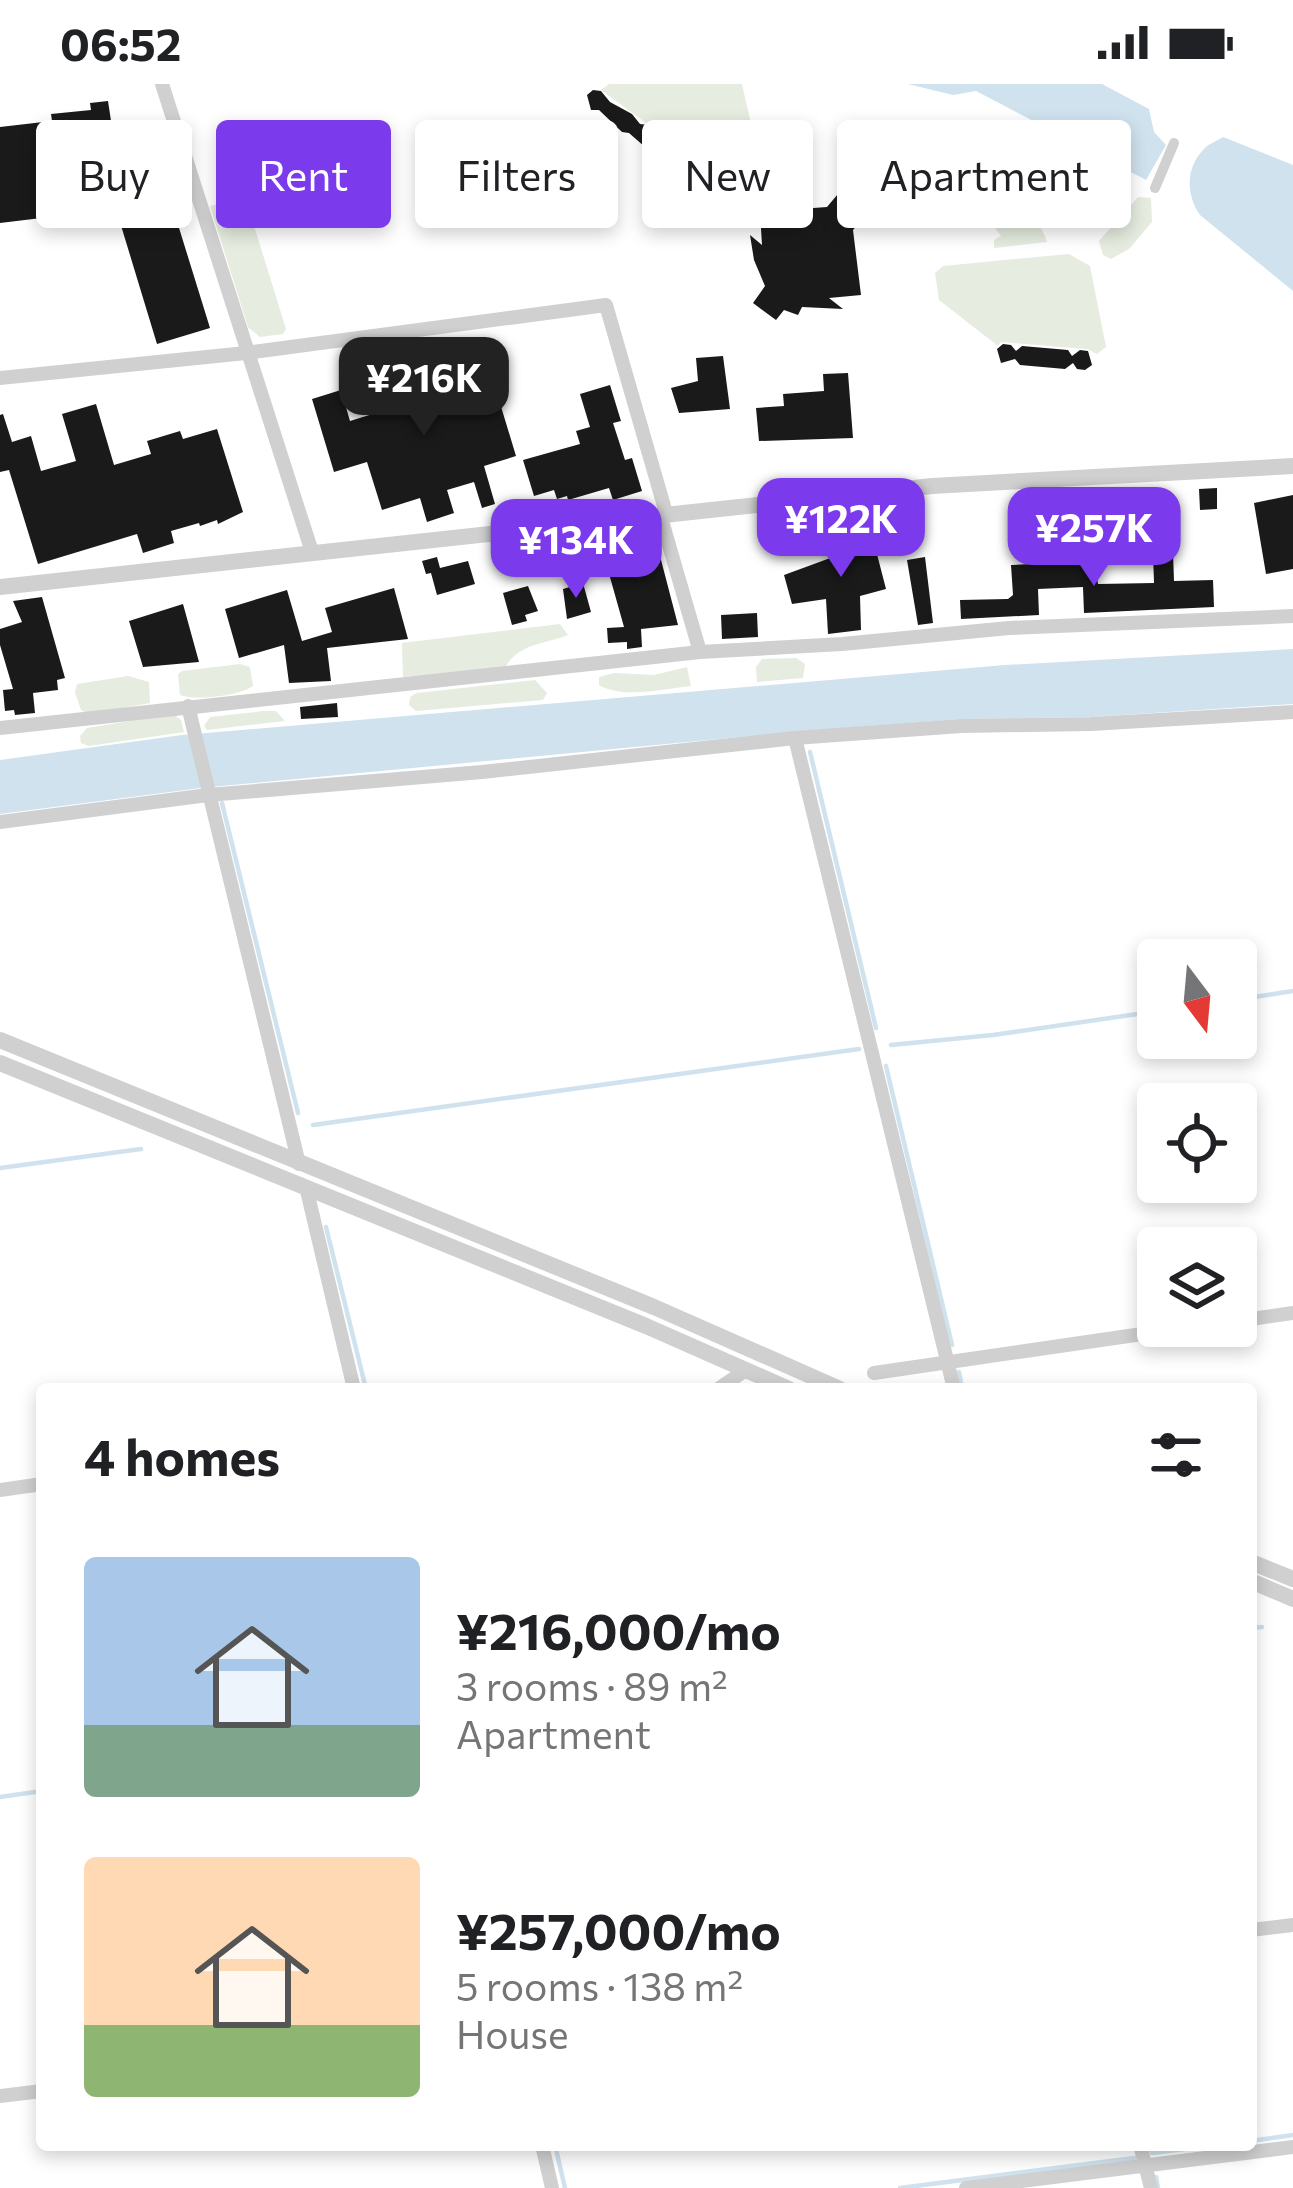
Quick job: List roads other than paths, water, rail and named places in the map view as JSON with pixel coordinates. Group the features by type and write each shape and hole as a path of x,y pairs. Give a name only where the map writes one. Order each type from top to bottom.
{"street":[{"path":"162,84 312,551"},
{"path":"1155,188 1174,143"},
{"path":"0,379 606,305 700,652"},
{"path":"0,587 932,486 1293,466"},
{"path":"0,728 700,652 1009,628 1293,616"},
{"path":"188,706 298,1164"},
{"path":"0,822 208,794 482,772 794,739 961,726 1293,712"},
{"path":"794,739 953,1383"},
{"path":"0,1040 654,1307 826,1383"},
{"path":"0,1063 775,1383"},
{"path":"307,1191 353,1383"},
{"path":"1257,1318 1293,1313"},
{"path":"874,1373 1137,1334"},
{"path":"727,1383 746,1370"},
{"path":"0,1490 36,1485"},
{"path":"1257,1564 1293,1579"},
{"path":"1257,1584 1293,1599"},
{"path":"1257,1929 1293,1925"},
{"path":"0,2096 36,2091"},
{"path":"1257,2151 1293,2146"},
{"path":"543,2151 552,2188"},
{"path":"1142,2151 1150,2188"},
{"path":"966,2188 1254,2151"}],"water":[{"path":"908,84 1102,84 1149,109 1154,132 1166,145 1146,180 1131,172 1131,120 1031,120 976,91 953,95"},
{"path":"1223,137 1293,165 1293,291 1195,207 1190,190 1194,164 1205,148"},
{"path":"1293,649 1293,704 804,731 201,788 0,814 0,760 182,735 1005,665"}],"waterway":[{"path":"810,752 876,1028"},
{"path":"222,803 298,1113"},
{"path":"1257,997 1293,991"},
{"path":"891,1045 1137,1014"},
{"path":"313,1125 859,1049"},
{"path":"886,1066 952,1345"},
{"path":"0,1168 141,1149"},
{"path":"326,1227 365,1383"},
{"path":"959,1372 961,1383"},
{"path":"1257,1627 1262,1627"},
{"path":"0,1797 36,1792"},
{"path":"1257,2140 1293,2135"},
{"path":"556,2151 565,2188"},
{"path":"1152,2151 1168,2151"},
{"path":"900,2188 1134,2158"},
{"path":"1156,2177 1158,2188"}]}
